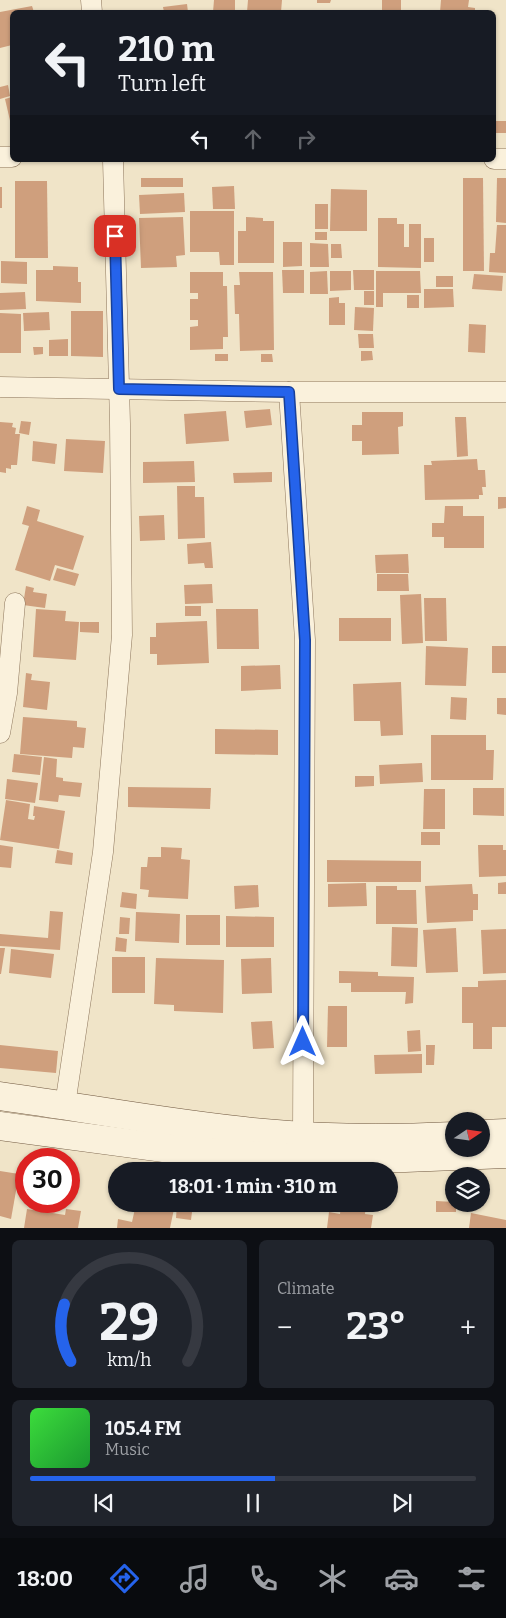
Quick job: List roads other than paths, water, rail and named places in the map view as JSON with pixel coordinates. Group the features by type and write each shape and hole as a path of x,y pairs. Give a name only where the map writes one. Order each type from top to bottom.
{"main road":[{"path":"0,1096 202,1126 303,1136 410,1138 445,1136"},
{"path":"0,1126 186,1151 296,1158 405,1158 506,1154"},
{"path":"490,1134 506,1133"}],"street":[{"path":"65,1105 103,852 122,635 119,389 113,162"},
{"path":"0,388 289,392 506,392"},
{"path":"289,392 305,640 303,1136"},
{"path":"0,733 7,692 15,603"}]}
